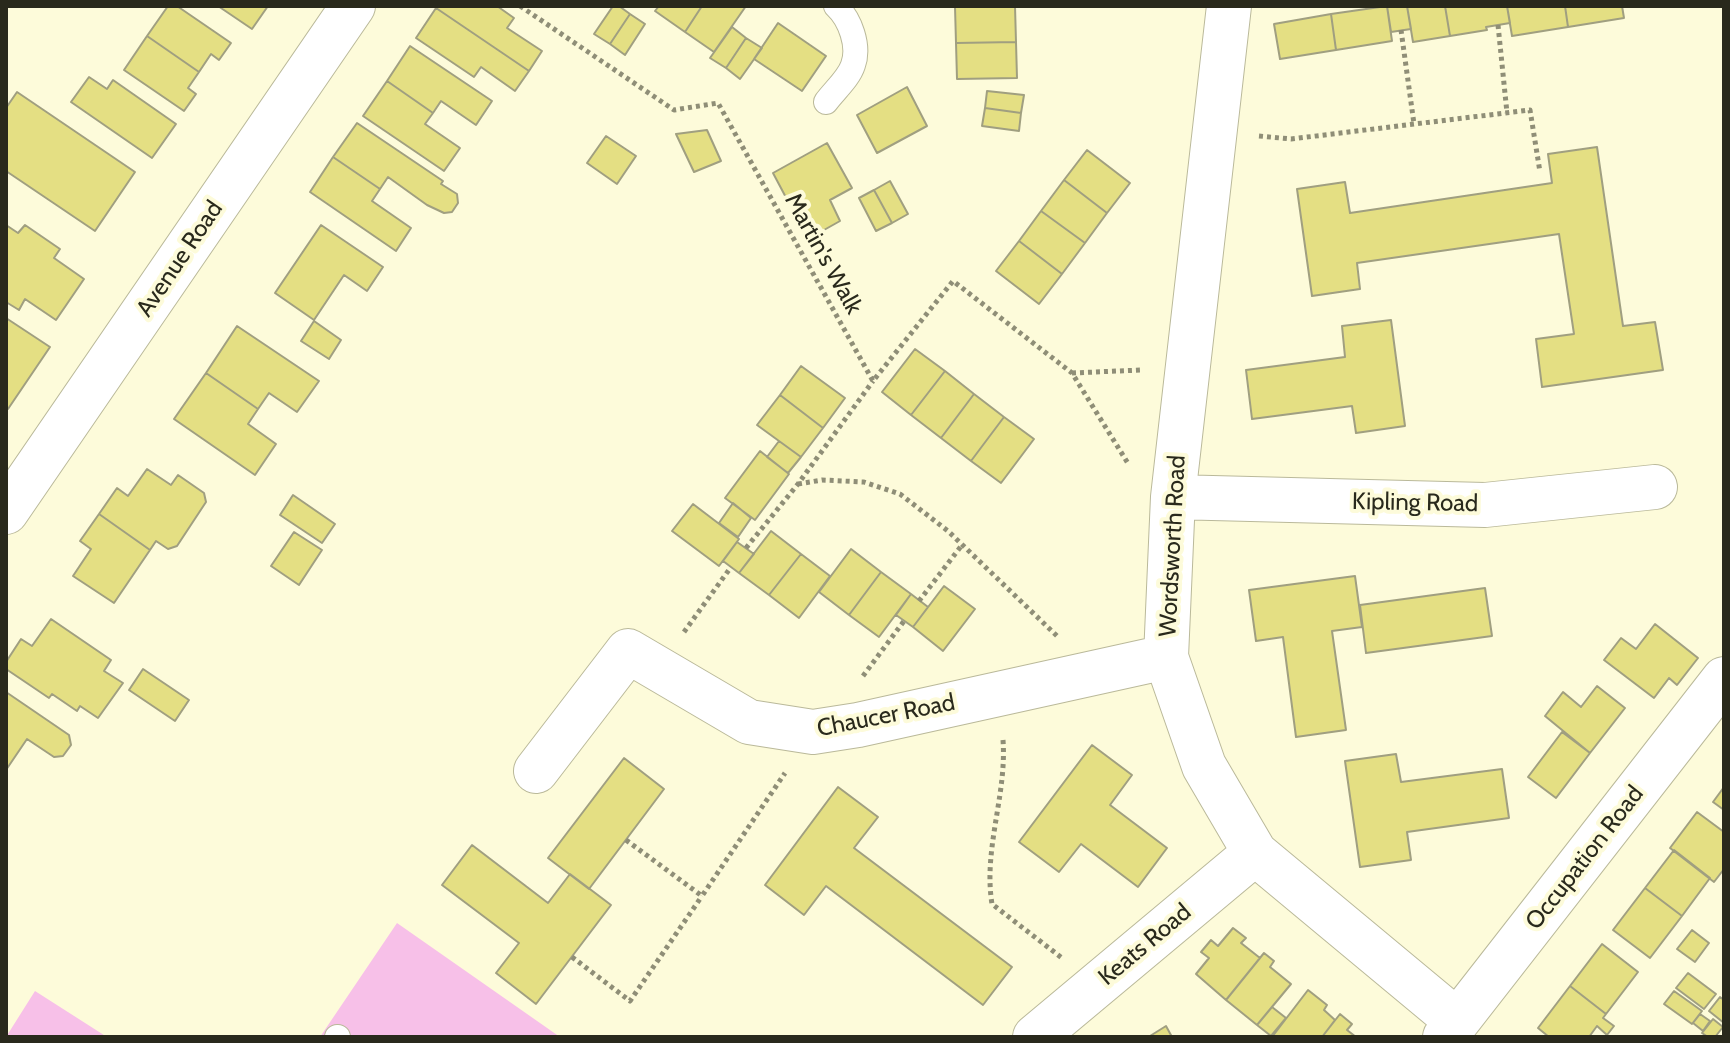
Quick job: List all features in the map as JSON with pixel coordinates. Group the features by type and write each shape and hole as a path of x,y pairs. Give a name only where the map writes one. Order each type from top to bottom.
{"street":[{"name":"Avenue Road","path":"6,512 353,6"},
{"name":"Wordsworth Road","path":"1229,6 1173,497 1166,657 1204,766 1255,853 1451,1029"},
{"name":"Kipling Road","path":"1173,497 1485,505 1655,487"},
{"name":"Chaucer Road","path":"536,771 628,651 749,722 813,732 858,725 1166,657"},
{"name":"Occupation Road","path":"1451,1029 1724,679"},
{"name":"Keats Road","path":"1035,1037 1255,853"}],"lane":[{"path":"826,102 853,65 855,41 846,15 836,6"}],"path":[{"name":"Martin's Walk","path":"520,6 674,110 718,103 873,381"},
{"path":"1498,25 1507,113"},
{"path":"1401,30 1414,124"},
{"path":"1214,132 1291,139 1530,110 1540,172"},
{"path":"746,548 953,281 1072,373 1139,482 1173,497"},
{"path":"1072,373 1186,369"},
{"path":"798,484 822,480 864,482 900,494 962,545 1049,626 1087,675"},
{"path":"919,601 962,545"},
{"path":"657,668 731,567"},
{"path":"993,695 1003,730 1005,767 988,880 992,904 1097,985"},
{"path":"572,957 630,1001 813,732"},
{"path":"626,840 702,896"}],"shaded area":[{"path":"397,923 560,1037 320,1037"},
{"path":"35,991 107,1037 6,1037"}],"building":[{"path":"168,6 177,6 231,43 219,60 211,54 199,72 147,36"},
{"path":"218,6 268,6 252,29"},
{"path":"437,6 497,6 514,18 507,28 542,51 529,71"},
{"path":"613,6 619,6 630,14 610,44 594,34"},
{"path":"659,6 702,6 685,32 655,11"},
{"path":"702,6 746,6 714,52 685,32"},
{"path":"1015,6 1016,42 956,43 955,7"},
{"path":"1387,6 1407,6 1411,29 1391,32"},
{"path":"1387,6 1392,41 1336,50 1331,14"},
{"path":"1407,6 1445,6 1450,36 1413,42"},
{"path":"1445,6 1507,6 1510,23 1450,36"},
{"path":"1507,6 1565,6 1568,27 1512,36"},
{"path":"1565,6 1622,6 1624,18 1568,27"},
{"path":"436,8 529,71 515,91 481,67 474,77 416,38"},
{"path":"630,14 645,24 625,55 610,44"},
{"path":"1331,14 1336,50 1280,59 1274,24"},
{"path":"778,23 826,56 802,91 754,59"},
{"path":"732,27 746,38 726,68 710,58"},
{"path":"147,36 199,72 188,88 196,94 184,111 124,70"},
{"path":"746,38 762,48 740,79 726,68"},
{"path":"1016,42 1017,78 957,79 956,43"},
{"path":"410,46 492,101 476,125 441,101 433,113 387,81"},
{"path":"89,77 107,89 113,80 176,124 152,158 71,102"},
{"path":"387,81 433,113 425,124 460,148 444,171 363,116"},
{"path":"907,87 927,126 877,153 857,115"},
{"path":"987,91 1024,95 1021,113 985,108"},
{"path":"17,92 135,172 95,231 6,171 6,108"},
{"path":"985,108 1021,113 1019,131 982,126"},
{"path":"357,123 443,181 441,184 457,194 458,203 452,212 444,213 427,205 388,177 380,189 333,157"},
{"path":"707,130 721,161 694,172 676,134"},
{"path":"606,136 636,156 617,184 587,163"},
{"path":"827,143 852,188 830,200 840,221 808,239 773,173"},
{"path":"1597,147 1623,326 1655,322 1663,370 1542,387 1536,339 1574,334 1559,234 1357,263 1360,289 1312,296 1297,189 1345,182 1350,213 1552,183 1548,154"},
{"path":"1087,150 1130,183 1107,213 1064,180"},
{"path":"333,157 380,189 372,201 411,228 396,251 310,192"},
{"path":"1064,180 1107,213 1085,243 1041,211"},
{"path":"890,181 908,214 892,223 874,190"},
{"path":"874,190 892,223 876,231 859,198"},
{"path":"1041,211 1085,243 1062,274 1019,241"},
{"path":"6,225 18,233 25,225 60,249 54,258 84,279 56,320 25,299 19,310 6,302"},
{"path":"321,225 383,267 367,291 344,275 314,320 275,293"},
{"path":"1019,241 1062,274 1039,304 996,271"},
{"path":"6,318 50,347 8,409 6,407"},
{"path":"1391,320 1405,426 1356,433 1352,406 1252,419 1246,370 1345,357 1342,326"},
{"path":"314,321 341,340 329,359 301,341"},
{"path":"237,326 319,381 297,412 269,393 258,409 206,373"},
{"path":"915,349 945,371 911,415 882,392"},
{"path":"801,366 845,398 823,428 780,395"},
{"path":"945,371 974,394 941,438 911,415"},
{"path":"206,373 258,409 248,424 276,444 255,475 174,419"},
{"path":"974,394 1004,417 971,461 941,438"},
{"path":"780,395 823,428 801,457 757,425"},
{"path":"1004,417 1034,439 1001,483 971,461"},
{"path":"779,441 801,457 788,473 767,457"},
{"path":"760,451 789,474 755,520 725,498"},
{"path":"147,469 171,485 178,475 204,493 206,502 177,546 168,549 156,541 150,550 99,514 117,488 128,496"},
{"path":"293,495 335,524 322,543 280,515"},
{"path":"733,503 751,518 738,537 719,523"},
{"path":"693,504 739,539 719,566 672,531"},
{"path":"99,514 150,550 114,603 73,576 91,549 80,541"},
{"path":"771,531 801,554 769,595 739,573"},
{"path":"294,532 322,550 299,585 271,566"},
{"path":"737,542 754,554 739,573 723,561"},
{"path":"851,549 881,572 849,615 819,592"},
{"path":"801,554 830,576 799,618 769,595"},
{"path":"881,572 911,594 879,637 849,615"},
{"path":"1355,576 1362,627 1332,631 1346,730 1296,737 1283,637 1256,641 1249,590"},
{"path":"944,586 975,609 943,651 913,627"},
{"path":"1485,588 1492,636 1366,653 1360,605"},
{"path":"911,594 928,607 913,627 896,615"},
{"path":"51,619 111,660 104,671 123,683 98,718 80,706 77,711 52,694 49,698 6,669 6,662 21,639 32,646"},
{"path":"1655,624 1698,658 1677,685 1669,678 1654,698 1604,660 1621,638 1636,649"},
{"path":"143,669 189,700 175,721 129,690"},
{"path":"1597,686 1625,708 1590,753 1545,716 1563,692 1581,707"},
{"path":"6,692 69,735 71,745 63,756 54,757 27,739 6,770"},
{"path":"1562,732 1590,753 1556,798 1528,777"},
{"path":"1092,745 1132,775 1110,805 1167,848 1138,887 1081,844 1059,872 1019,842"},
{"path":"1396,754 1401,782 1502,769 1509,818 1407,832 1411,860 1360,867 1345,761"},
{"path":"624,758 664,789 589,889 548,858"},
{"path":"838,787 878,817 854,848 1012,967 983,1005 826,886 804,915 765,885"},
{"path":"1724,787 1724,810 1713,802"},
{"path":"1697,812 1724,832 1724,869 1714,882 1670,848"},
{"path":"472,845 548,903 570,874 611,905 536,1004 496,973 519,943 442,885"},
{"path":"1674,850 1710,878 1682,916 1645,888"},
{"path":"1645,888 1682,916 1650,958 1613,930"},
{"path":"1233,928 1246,938 1241,943 1260,958 1226,1000 1196,974 1209,958 1201,952 1211,940 1218,946"},
{"path":"1692,930 1709,943 1695,962 1677,949"},
{"path":"1602,944 1638,972 1606,1014 1570,986"},
{"path":"1264,953 1274,961 1270,967 1291,984 1257,1025 1226,1000"},
{"path":"1688,973 1716,994 1704,1009 1676,988"},
{"path":"1570,986 1606,1014 1603,1018 1614,1026 1607,1035 1597,1026 1589,1037 1549,1037 1538,1028"},
{"path":"1308,990 1327,1005 1324,1010 1335,1020 1322,1037 1272,1037"},
{"path":"1674,991 1702,1011 1692,1024 1664,1004"},
{"path":"1720,997 1724,1000 1724,1023 1709,1011"},
{"path":"1272,1007 1286,1018 1271,1036 1257,1025"},
{"path":"1340,1014 1352,1024 1347,1030 1356,1037 1322,1037"},
{"path":"1700,1014 1710,1021 1703,1031 1693,1023"},
{"path":"1713,1019 1723,1027 1715,1037 1708,1037 1702,1033"},
{"path":"1166,1026 1172,1037 1150,1037 1150,1036"}]}
